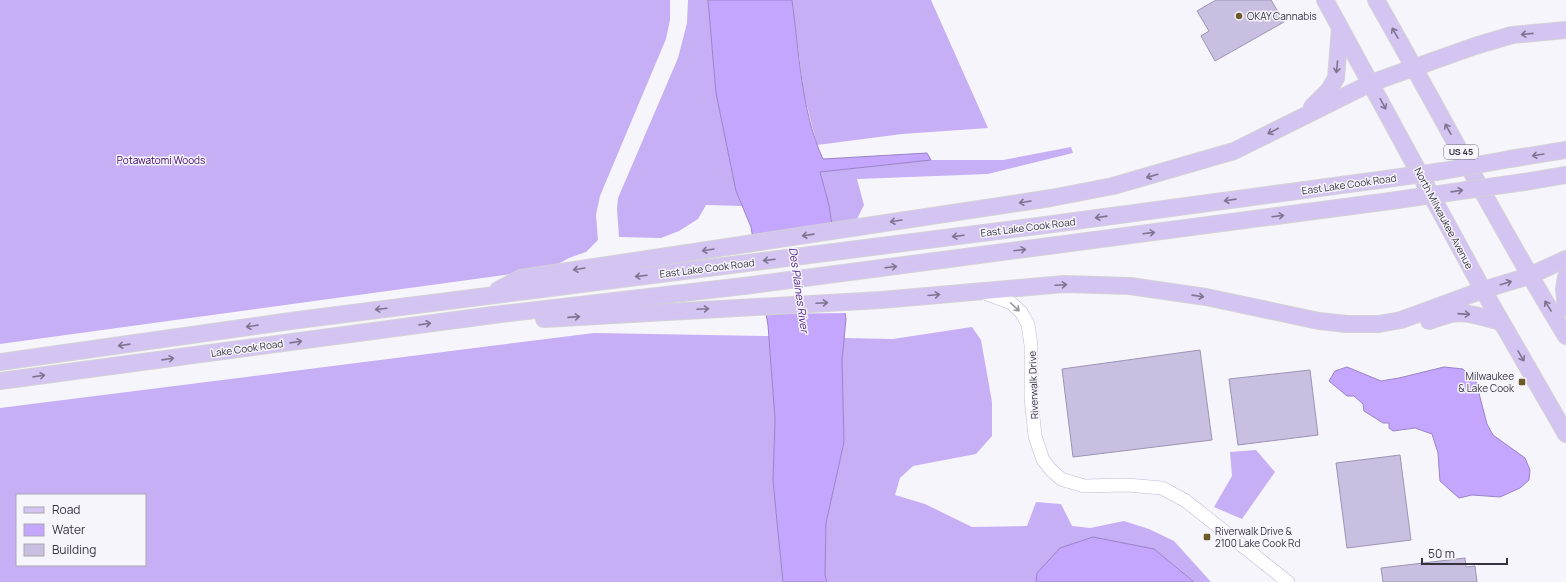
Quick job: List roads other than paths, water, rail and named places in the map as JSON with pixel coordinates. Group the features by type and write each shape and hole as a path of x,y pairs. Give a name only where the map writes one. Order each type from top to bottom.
{"main road":[{"name":"North Milwaukee Avenue","path":"1325,0 1483,290 1566,434"},
{"name":"US 45","path":"1376,0 1415,67 1529,276 1566,336"},
{"path":"1302,117 1324,96 1336,78 1340,28"},
{"path":"489,295 521,278 1051,198 1113,186 1234,151 1371,83 1474,46 1512,35 1566,30"},
{"name":"East Lake Cook Road","path":"489,295 850,250 1379,180 1443,171 1566,150"},
{"name":"East Lake Cook Road","path":"493,315 852,272 1390,201 1566,175"},
{"path":"493,315 518,320 856,301 1064,284 1130,286 1206,297 1319,320 1360,324 1379,324 1401,320 1483,290 1529,276 1566,259"},
{"path":"1566,277 1564,289 1566,308"},
{"name":"Lake Cook Road","path":"0,362 489,295"},
{"path":"1319,320 1325,328 1350,332 1378,331 1414,326 1450,315 1460,314 1474,315 1501,322"},
{"name":"Lake Cook Road","path":"0,381 493,315"}],"street":[{"name":"Riverwalk Drive","path":"980,291 1011,303 1021,312 1028,324 1031,345 1032,412 1035,436 1042,460 1052,471 1061,479 1084,486 1127,485 1162,488 1186,502 1288,582"}],"water":[{"name":"Des Plaines River","path":"708,0 792,0 805,101 816,141 823,159 927,153 931,160 820,172 829,205 846,319 842,360 844,442 826,523 825,575 827,582 783,582 773,481 775,419 768,325 751,227 736,191 716,93"},
{"path":"1347,367 1381,381 1444,367 1463,369 1476,382 1487,424 1493,435 1525,458 1530,470 1529,480 1520,488 1500,497 1472,495 1459,498 1440,481 1438,453 1432,434 1415,428 1393,431 1389,428 1389,423 1383,423 1364,411 1363,404 1354,396 1347,396 1329,381 1335,371"},
{"path":"1093,537 1154,549 1194,582 1036,582 1037,573 1060,548"}],"place":[{"name":"OKAY Cannabis","path":"1239,16"},
{"name":"Milwaukee & Lake Cook","path":"1522,382"},
{"name":"Riverwalk Drive & 2100 Lake Cook Rd","path":"1207,537"}],"park label":[{"name":"Potawatomi Woods","path":"161,160"}]}
